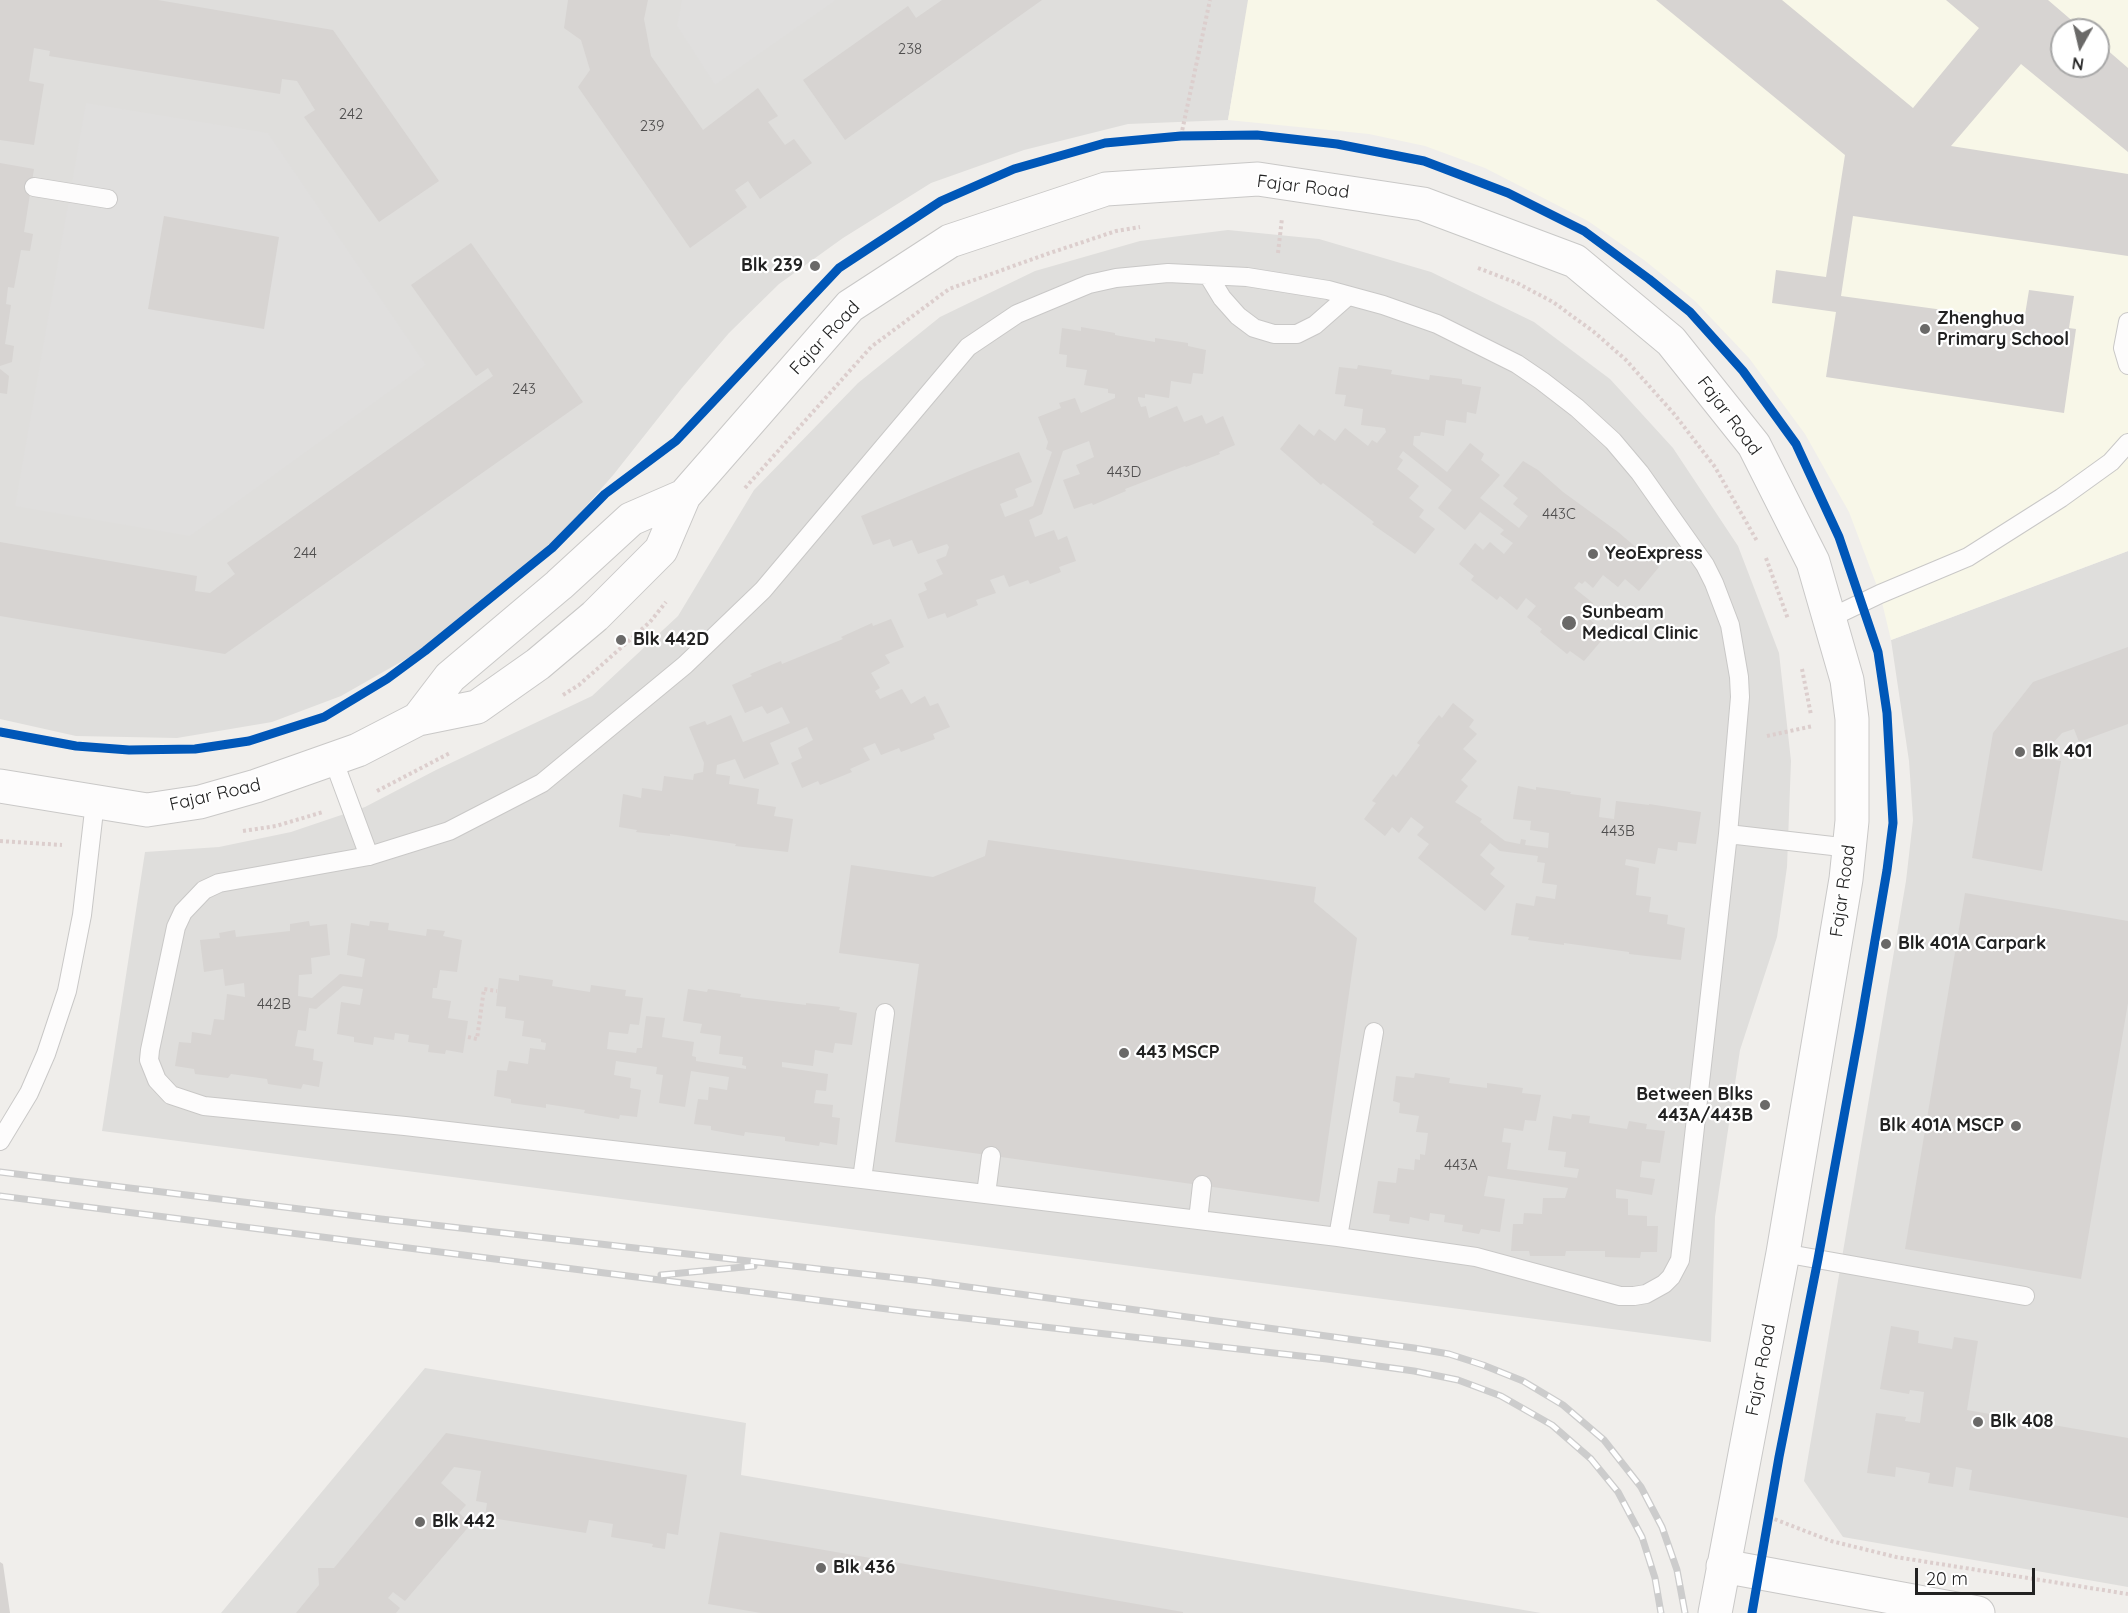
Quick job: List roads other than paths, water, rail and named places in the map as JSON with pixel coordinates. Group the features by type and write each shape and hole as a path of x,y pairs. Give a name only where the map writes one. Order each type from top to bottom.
{"street":[{"name":"Fajar Road","path":"0,786 147,810 200,802 256,786 358,750 418,719 477,707 537,664 595,616 661,550 684,496 850,306 950,241 1106,189 1258,179 1423,204 1575,261 1671,341 1754,445 1814,562 1847,680 1852,719 1850,848 1783,1253 1715,1613"},
{"name":"Fajar Road","path":"418,719 450,677 559,585 630,519 684,496"},
{"path":"1724,1566 1978,1613"}],"lane":[{"path":"34,188 108,199"},
{"path":"1168,273 1208,275 1274,280 1383,305 1437,324 1490,349 1542,381 1577,408 1612,441 1640,473 1705,565 1724,607 1730,625 1740,697 1728,834 1680,1260 1671,1277 1664,1284 1646,1294 1620,1296 1476,1257 1338,1237 405,1126 204,1106 171,1095 157,1080 152,1071 150,1050 176,927 188,906 204,890 219,883 369,856 449,831 542,783 685,665 763,590 955,362 984,334 1017,314 1089,284 1116,278 1168,273"},
{"path":"1208,275 1222,298 1238,316 1254,328 1274,334 1297,334 1315,325 1348,296"},
{"path":"2128,322 2123,348 2128,365"},
{"path":"1830,618 1968,557 2061,498 2111,462 2128,443"},
{"path":"333,759 369,856"},
{"path":"0,1141 29,1093 46,1054 67,991 82,915 95,802"},
{"path":"1728,834 1850,848"},
{"path":"862,1179 885,1013"},
{"path":"1338,1237 1374,1032"},
{"path":"986,1194 991,1156"},
{"path":"1198,1220 1202,1185"},
{"path":"1783,1253 2025,1296"}],"railway":[{"path":"0,1172 381,1219 924,1281 1449,1354 1523,1381 1563,1405 1604,1440 1641,1487 1662,1527 1677,1570 1685,1613"},
{"path":"0,1196 911,1312 1327,1359 1414,1371 1458,1380 1501,1396 1552,1425 1591,1459 1618,1492 1642,1537 1655,1578 1661,1613"},
{"path":"661,1275 754,1266"}],"place":[{"name":"Blk 239","path":"815,266"},
{"name":"Zhenghua Primary School","path":"1925,329"},
{"name":"YeoExpress","path":"1593,554"},
{"name":"Sunbeam Medical Clinic","path":"1569,623"},
{"name":"Blk 442D","path":"621,640"},
{"name":"Blk 401","path":"2020,752"},
{"name":"Blk 401A Carpark","path":"1886,944"},
{"name":"443 MSCP","path":"1124,1053"},
{"name":"Between Blks 443A/443B","path":"1765,1105"},
{"name":"Blk 401A MSCP","path":"2016,1126"},
{"name":"Blk 408","path":"1978,1422"},
{"name":"Blk 442","path":"420,1522"},
{"name":"Blk 436","path":"821,1568"}]}
